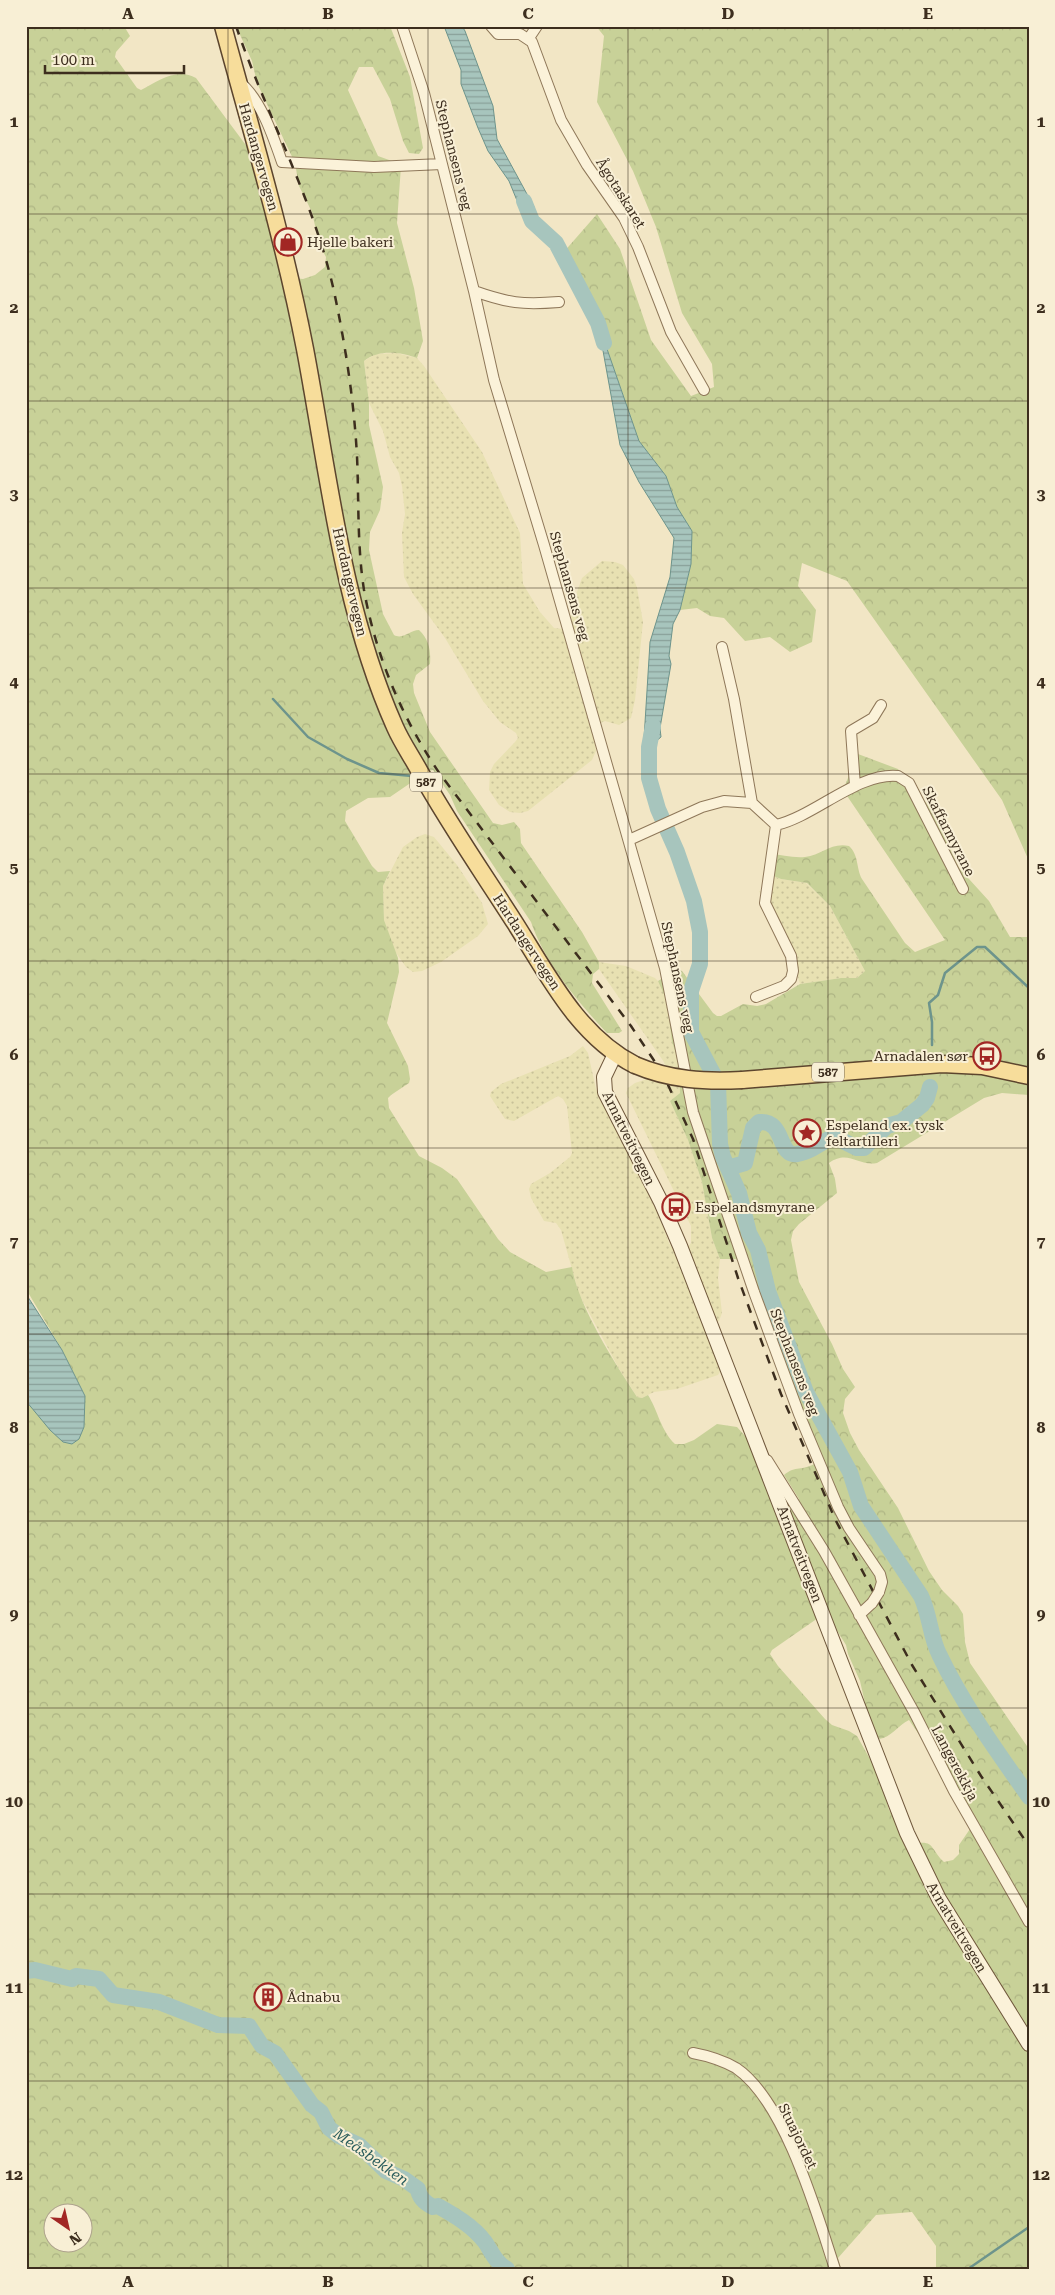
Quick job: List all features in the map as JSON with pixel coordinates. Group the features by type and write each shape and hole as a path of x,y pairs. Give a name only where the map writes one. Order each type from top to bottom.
{"main road":[{"name":"Hardangervegen","path":"223,26 288,267 348,580 361,633 377,683 396,730 431,792 558,990 587,1029 615,1054 635,1065 654,1073 685,1080 742,1080 942,1064 982,1066 1029,1076"},
{"name":"Arnatveitvegen","path":"615,1054 604,1077 605,1092 667,1215 920,1864 953,1922 1029,2044"}],"street":[{"name":"Stephansens veg","path":"402,26 422,85 474,291 494,380 665,968 693,1112 754,1292 799,1414 838,1507 849,1528 880,1574 882,1582 879,1592 859,1616"},
{"path":"491,26 498,34 520,34 529,38 537,26"},
{"name":"Ågotaskaret","path":"529,38 534,46 561,120 587,165 624,218 638,248 671,332 704,390"},
{"path":"238,80 249,88 272,133 282,162 374,167 442,164"},
{"path":"474,291 505,302 532,304 559,302"},
{"path":"722,647 734,699 752,803 776,825 765,904 791,956 794,971 791,979 784,986 756,997"},
{"path":"855,786 851,731 874,718 880,705"},
{"name":"Skaffarmyrane","path":"776,825 798,818 855,786 893,776 909,783 963,889"},
{"path":"629,840 676,818 724,801 752,803"},
{"name":"Langerekkja","path":"759,1449 781,1480 824,1551 914,1712 954,1791 1029,1922"},
{"name":"Stuajordet","path":"693,2053 712,2057 736,2068 752,2083 765,2100 795,2155 821,2222 835,2269"}],"shaded area":[{"path":"396,353 417,358 424,366 482,452 520,533 523,584 540,612 554,628 563,629 570,624 572,606 582,578 602,561 623,565 634,579 637,588 643,622 635,700 631,718 619,725 605,721 596,725 593,730 596,751 592,760 528,811 520,813 510,812 499,805 489,790 490,772 494,764 518,738 516,733 500,722 483,701 445,638 413,594 404,577 402,533 405,514 402,486 399,473 390,457 383,431 369,403 364,361 376,354"},
{"path":"425,834 434,837 457,865 482,903 488,924 478,936 441,962 422,971 413,972 406,967 394,950 384,920 383,886 403,847"},
{"path":"766,873 781,879 806,883 830,906 865,971 857,978 841,978 800,984 789,947 759,891 762,892"},
{"path":"599,962 626,966 655,978 661,984 667,1001 680,1071 680,1093 670,1101 688,1140 702,1182 712,1238 720,1259 718,1278 722,1313 719,1321 708,1328 706,1333 721,1370 718,1375 677,1389 654,1392 642,1398 637,1397 618,1367 579,1294 561,1230 556,1223 544,1221 531,1198 529,1189 531,1184 550,1173 570,1157 572,1153 567,1106 563,1099 558,1096 514,1121 505,1119 490,1096 491,1092 501,1084 570,1056 583,1046 588,1053 596,1089 660,1218 669,1243 674,1250 687,1248 691,1243 691,1226 626,1093 628,1088 635,1083 647,1079 665,1067 664,1062 599,969"}],"green space":[{"path":"26,26 124,26 130,36 116,52 115,57 137,88 141,90 168,76 182,74 196,78 248,148 293,278 303,279 315,275 325,267 326,257 319,244 312,212 299,186 295,163 257,83 252,61 236,26 390,26 410,77 423,148 419,154 409,153 403,141 390,99 373,67 359,67 348,90 378,156 403,165 401,166 397,223 414,288 423,341 417,358 404,354 383,353 364,361 369,403 369,425 383,487 380,510 370,532 369,550 383,614 394,635 403,636 419,630 425,637 430,650 430,664 416,675 413,684 414,693 430,732 493,823 502,825 514,822 520,829 521,843 582,932 599,962 599,969 593,974 592,983 622,1031 619,1033 607,1033 563,981 553,967 531,922 457,811 450,795 433,770 428,771 390,797 368,798 346,811 345,821 372,866 378,872 390,871 383,886 384,920 398,958 399,972 387,1023 408,1066 410,1079 409,1083 388,1098 389,1108 419,1156 442,1168 457,1179 498,1239 510,1252 546,1272 572,1267 582,1299 598,1334 637,1397 642,1398 648,1395 666,1433 675,1444 684,1444 694,1440 717,1424 737,1427 746,1437 783,1510 799,1499 784,1475 792,1470 810,1466 814,1464 815,1460 781,1369 758,1320 748,1289 749,1276 736,1259 720,1259 712,1238 702,1182 688,1140 670,1101 680,1093 679,1062 672,1042 667,1001 658,981 677,969 682,971 713,1013 721,1016 743,1004 757,1006 766,1004 800,984 841,978 857,978 865,971 830,906 807,883 781,879 766,873 769,853 805,857 832,847 849,846 856,857 862,879 905,943 915,952 945,940 843,790 858,754 898,769 932,810 959,868 989,901 1010,937 1029,937 1029,1095 1002,1093 984,1098 877,1163 870,1164 842,1158 829,1163 835,1179 837,1193 799,1224 793,1231 791,1240 799,1282 843,1369 855,1387 845,1399 843,1413 850,1433 859,1450 898,1508 929,1571 942,1590 958,1606 963,1614 965,1642 970,1663 1029,1749 1029,2269 936,2269 936,2246 912,2212 876,2215 838,2258 841,2269 26,2269 26,1401 79,1439 84,1427 85,1396 62,1350 26,1289","holes":["818,1618 831,1621 846,1645 860,1681 867,1712 879,1739 891,1734 909,1720 940,1765 972,1826 959,1845 959,1854 953,1860 944,1862 929,1844 913,1844 909,1841 889,1810 879,1775 857,1736 832,1725 825,1719 778,1666 770,1654 772,1650"]},
{"path":"596,26 1029,26 1029,861 1002,800 847,581 802,563 798,586 816,610 812,642 790,652 770,637 745,641 724,618 710,616 697,608 680,610 691,564 692,531 677,507 666,476 639,441 598,323 562,254 597,214 620,249 651,340 691,396 714,387 712,364 682,313 656,227 633,171 597,102 604,36"}],"water":[{"path":"444,26 462,26 465,31 493,106 497,139 534,207 532,221 518,203 509,181 488,151 461,84 461,70"},
{"path":"598,323 639,441 666,476 677,507 692,531 691,564 680,610 673,624 669,656 671,664 660,728 661,737 649,747 647,747 644,739 650,642 670,577 674,538 639,482 620,445"},
{"path":"26,1294 62,1350 85,1396 84,1427 79,1439 72,1444 63,1442 50,1430 26,1401"}],"waterway":[{"path":"524,201 532,221 556,243 598,323 604,343"},
{"path":"273,699 308,737 347,759 379,773 412,776"},
{"path":"653,726 649,747 649,778 658,809 677,852 694,901 700,932 700,964 691,991 691,1032 718,1083 720,1144 723,1157 739,1193 749,1233 758,1250 768,1291 806,1392 850,1472 861,1506 921,1596 936,1647 948,1673 981,1727 1029,1797"},
{"path":"932,1045 932,1022 929,1003 938,995 945,973 977,947 985,947 1029,988"},
{"path":"728,1168 745,1163 753,1128 759,1122 768,1123 774,1127 786,1150 791,1153 797,1154 807,1151 833,1136 857,1148 864,1148 887,1126 901,1122 922,1105 927,1098 930,1087"},
{"name":"Meåsbekken","path":"26,1971 35,1970 72,1979 76,1976 99,1979 113,1995 159,2002 218,2025 249,2026 262,2046 275,2053 312,2105 321,2112 329,2128 339,2136 359,2145 386,2171 404,2179 418,2189 421,2198 427,2204 433,2207 438,2206 469,2226 480,2236 497,2260 507,2269"},
{"path":"968,2269 1029,2227"}],"railway":[{"path":"236,26 248,60 303,193 326,261 335,296 354,416 359,540 364,590 383,663 402,709 440,774 631,1026 663,1074 693,1139 738,1278 781,1394 836,1521 912,1665 981,1776 1029,1846"}],"place":[{"name":"Hjelle bakeri","path":"288,242"},
{"name":"Arnadalen sør","path":"987,1056"},
{"name":"Espeland ex. tysk feltartilleri","path":"807,1133"},
{"name":"Espelandsmyrane","path":"676,1207"},
{"name":"Ådnabu","path":"268,1997"}]}
